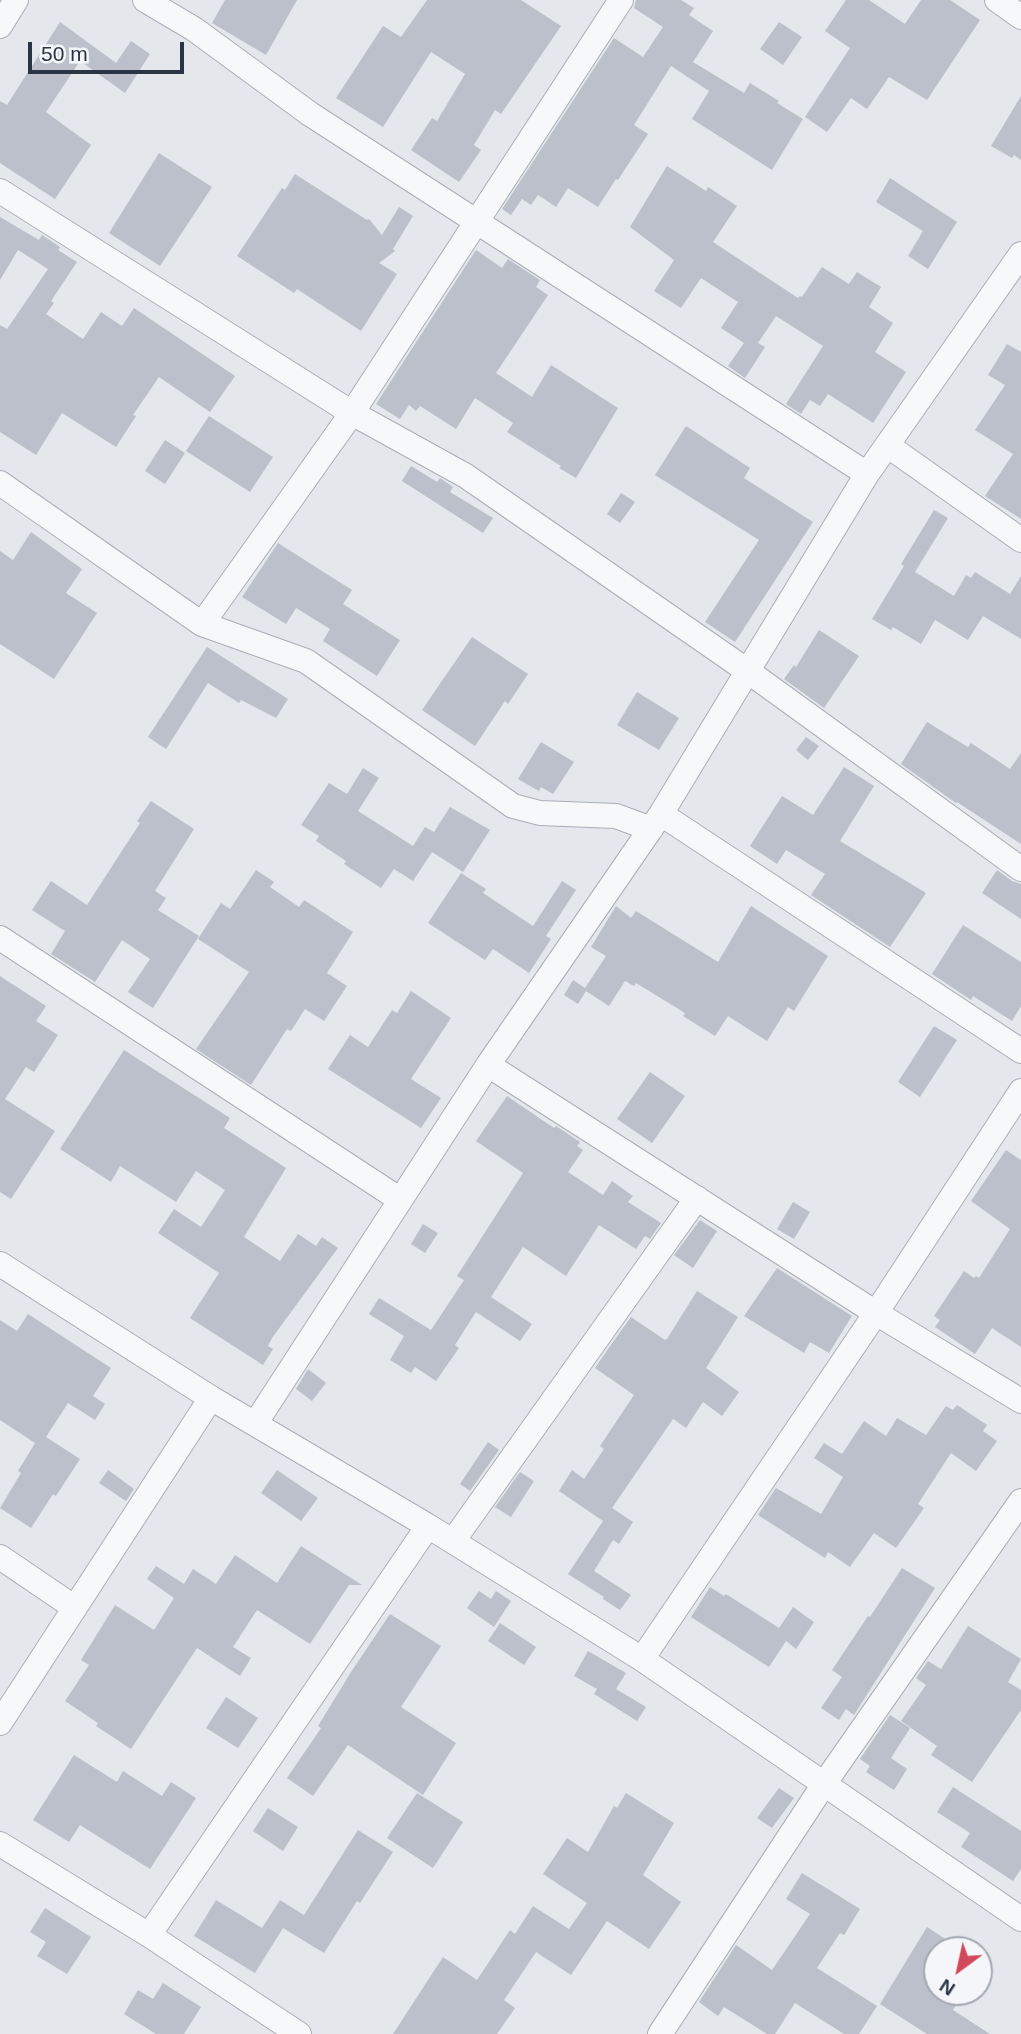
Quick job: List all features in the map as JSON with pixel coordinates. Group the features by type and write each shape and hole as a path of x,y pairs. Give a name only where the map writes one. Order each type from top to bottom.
{"street":[{"path":"0,26 16,0"},
{"path":"145,0 194,29 310,114 867,474"},
{"path":"202,624 352,413 621,0"},
{"path":"996,0 1021,17"},
{"path":"0,191 352,413 466,476 749,672 1021,869"},
{"path":"255,1424 488,1065 656,822 867,474 1017,266"},
{"path":"887,445 1021,540"},
{"path":"0,483 202,624 306,661 513,806 540,813 616,816 656,822 1021,1051"},
{"path":"0,938 399,1199"},
{"path":"488,1065 876,1313 1021,1401"},
{"path":"642,1659 876,1313 1021,1091"},
{"path":"453,1541 697,1198"},
{"path":"0,1264 211,1398 453,1541 642,1659 1021,1918"},
{"path":"0,1723 211,1398"},
{"path":"660,2034 824,1784 1021,1501"},
{"path":"149,1935 428,1526"},
{"path":"0,1557 75,1608"},
{"path":"0,1844 149,1935 299,2034"}],"building":[{"path":"225,0 297,0 266,55 212,23"},
{"path":"427,0 521,0 561,26 501,114 495,110 474,145 481,150 459,182 411,150 432,118 437,121 465,74 431,52 383,127 336,98 383,26 401,37"},
{"path":"636,0 681,0 694,8 689,15 713,31 693,62 744,93 750,83 803,119 772,170 692,119 709,91 671,66 634,125 648,134 598,207 568,188 556,207 538,195 531,205 522,199 511,215 502,209 614,38 643,57 663,27 634,8"},
{"path":"846,0 869,0 905,24 921,0 950,0 980,20 927,100 889,77 867,109 851,98 827,132 805,117 850,48 825,31"},
{"path":"60,22 116,63 131,41 150,54 125,93 80,61 46,112 91,145 55,199 0,163 0,101 7,105"},
{"path":"779,22 802,37 783,65 760,49"},
{"path":"1021,96 1021,160 991,146"},
{"path":"159,153 212,187 160,266 109,233"},
{"path":"667,166 706,191 708,187 737,206 713,242 798,298 802,297 822,267 849,284 857,272 881,287 869,307 893,323 875,352 906,372 873,423 828,394 820,406 810,400 801,414 786,404 823,346 776,316 758,343 765,347 745,378 728,366 744,343 721,328 738,302 701,278 681,308 654,291 674,260 630,227"},
{"path":"295,174 369,219 382,235 399,207 413,216 393,249 395,251 379,263 397,274 361,331 297,289 294,293 237,256 282,188 285,190"},
{"path":"890,178 957,222 928,269 908,256 923,231 876,202"},
{"path":"0,217 39,240 42,235 60,247 58,250 77,262 51,301 54,303 46,314 83,339 101,312 122,326 134,308 235,376 210,412 159,377 133,415 136,416 116,447 62,413 36,455 0,432 0,325 7,329 48,269 18,250 0,280"},
{"path":"476,250 502,268 508,259 540,280 536,287 548,295 496,373 532,397 551,365 618,408 576,478 507,432 513,423 475,398 456,429 420,406 416,411 409,405 400,419 376,404"},
{"path":"1007,344 1021,352 1021,519 985,496 1013,454 975,430 1005,385 988,375"},
{"path":"209,416 273,457 250,492 186,451"},
{"path":"686,426 750,468 744,478 813,522 735,642 705,622 759,540 655,475"},
{"path":"165,440 185,453 165,484 145,471"},
{"path":"411,466 437,482 440,478 453,487 450,492 493,518 483,533 402,481"},
{"path":"621,493 635,502 620,523 607,514"},
{"path":"934,510 948,518 915,572 954,596 966,575 971,578 975,572 1010,594 1021,576 1021,639 983,616 968,640 935,620 921,644 893,627 891,630 872,619"},
{"path":"31,532 82,569 66,593 97,613 54,679 0,644 0,551 13,560"},
{"path":"278,543 352,590 343,604 400,640 377,676 323,641 330,629 296,608 286,624 242,597"},
{"path":"819,630 859,656 824,708 784,679 794,665 796,667"},
{"path":"472,637 528,674 508,704 505,701 475,746 422,710"},
{"path":"207,647 288,699 276,718 241,700 239,703 208,683 166,749 148,737"},
{"path":"637,692 679,718 659,750 617,725"},
{"path":"927,722 968,747 971,743 1010,769 1021,753 1021,844 901,764"},
{"path":"806,737 819,746 808,760 796,750"},
{"path":"541,742 574,762 553,794 541,787 539,791 518,779"},
{"path":"844,767 874,786 840,841 926,893 890,947 811,895 825,874 786,850 777,864 750,846 782,796 813,815"},
{"path":"363,768 379,778 358,811 413,846 425,827 434,832 450,807 490,830 463,872 432,852 413,881 394,869 381,888 344,864 346,861 316,841 319,836 301,825 329,783 347,794"},
{"path":"151,801 194,829 155,891 166,898 158,910 199,936 153,1008 128,992 150,959 122,940 95,982 51,954 65,931 32,910 51,881 87,905 140,823 137,821"},
{"path":"256,870 274,882 270,887 299,907 304,900 353,932 327,973 347,986 324,1021 305,1009 291,1031 287,1029 251,1085 196,1049 249,972 198,939 221,903 230,909"},
{"path":"997,870 1021,884 1021,919 982,893"},
{"path":"461,873 486,889 483,893 533,926 562,881 576,890 546,936 551,939 529,973 493,949 485,960 428,923"},
{"path":"616,906 631,918 636,911 718,962 751,906 828,956 794,1011 788,1007 767,1041 728,1016 715,1036 683,1016 685,1013 636,983 634,986 625,981 609,1006 586,991 578,1004 564,995 573,980 585,988 606,956 591,947"},
{"path":"963,925 1021,962 1021,1006 1012,1021 973,996 971,1000 932,974"},
{"path":"0,976 46,1006 36,1021 58,1035 34,1072 26,1067 5,1099 55,1131 11,1199 0,1192"},
{"path":"411,991 451,1018 411,1079 441,1098 421,1128 328,1069 350,1035 368,1047 392,1010 397,1013"},
{"path":"934,1026 957,1040 920,1097 898,1082"},
{"path":"124,1050 230,1118 224,1128 286,1168 244,1237 280,1261 298,1234 316,1246 322,1237 338,1248 272,1338 268,1346 273,1349 263,1365 190,1318 219,1273 158,1233 174,1209 201,1227 225,1190 196,1171 176,1202 120,1166 111,1182 60,1149"},
{"path":"650,1072 685,1096 652,1143 617,1119"},
{"path":"507,1096 580,1142 577,1146 583,1150 568,1172 603,1195 612,1181 633,1196 628,1202 661,1223 650,1239 645,1236 636,1249 599,1225 566,1276 523,1247 491,1297 532,1324 520,1341 476,1312 455,1345 459,1348 436,1381 415,1367 411,1373 390,1360 404,1336 369,1314 379,1298 431,1330 464,1280 457,1276 523,1173 476,1141"},
{"path":"1006,1150 1021,1160 1021,1347 992,1328 975,1354 935,1327 940,1320 934,1316 964,1271 974,1278 979,1278 1010,1229 971,1201"},
{"path":"793,1202 810,1212 794,1239 777,1229"},
{"path":"700,1220 717,1231 693,1268 674,1255"},
{"path":"423,1224 438,1233 425,1253 411,1244"},
{"path":"777,1268 852,1316 829,1353 810,1342 804,1353 744,1316"},
{"path":"697,1291 738,1317 706,1368 739,1392 722,1416 703,1402 686,1428 673,1419 612,1508 633,1522 619,1544 613,1540 594,1571 631,1595 620,1610 568,1574 603,1521 559,1491 572,1470 584,1479 604,1449 600,1446 634,1395 595,1368 631,1317 667,1339"},
{"path":"28,1314 111,1368 93,1396 105,1404 95,1420 68,1403 46,1437 80,1459 31,1528 0,1508 35,1443 0,1420 0,1320 17,1331"},
{"path":"308,1369 326,1383 312,1401 296,1389"},
{"path":"957,1405 987,1425 983,1431 997,1441 976,1471 951,1453 918,1504 924,1508 896,1548 874,1533 850,1567 828,1552 825,1558 758,1515 776,1488 821,1514 843,1477 814,1458 824,1443 842,1454 864,1421 886,1436 897,1418 926,1435 946,1406 953,1410"},
{"path":"488,1442 499,1450 470,1491 460,1484"},
{"path":"108,1470 134,1489 126,1501 99,1483"},
{"path":"277,1470 318,1498 301,1521 261,1493"},
{"path":"520,1472 534,1481 511,1517 495,1507"},
{"path":"301,1546 362,1585 349,1585 310,1644 257,1610 233,1647 251,1658 240,1676 197,1648 131,1749 65,1701 89,1665 81,1660 115,1605 154,1630 174,1598 147,1579 156,1566 184,1584 193,1569 216,1584 235,1555 277,1583"},
{"path":"902,1568 935,1588 854,1715 846,1709 839,1720 821,1708 842,1677 832,1670"},
{"path":"710,1587 724,1596 726,1594 779,1628 793,1607 814,1622 796,1649 786,1641 769,1667 691,1617"},
{"path":"479,1591 491,1599 496,1591 511,1601 494,1627 467,1608"},
{"path":"390,1614 441,1646 401,1707 456,1743 423,1795 348,1745 313,1796 287,1778 321,1728 318,1726"},
{"path":"500,1623 536,1647 524,1665 488,1641"},
{"path":"968,1626 1021,1659 1008,1682 1021,1690 1021,1710 972,1782 931,1755 937,1746 901,1721 926,1685 916,1678 928,1661 941,1669"},
{"path":"588,1651 626,1673 616,1689 646,1707 637,1721 594,1694 597,1689 574,1676"},
{"path":"226,1697 258,1718 238,1748 206,1728"},
{"path":"890,1715 910,1728 891,1758 907,1769 894,1790 866,1772 870,1766 860,1759"},
{"path":"74,1755 117,1782 123,1771 162,1796 171,1782 196,1798 150,1869 80,1825 69,1842 33,1820"},
{"path":"953,1787 1021,1831 1021,1869 1013,1881 961,1847 970,1833 937,1812"},
{"path":"779,1788 794,1798 772,1828 757,1818"},
{"path":"417,1793 463,1822 433,1868 387,1838"},
{"path":"626,1793 674,1823 643,1875 681,1902 649,1949 607,1921 571,1975 536,1952 504,2000 515,2008 497,2034 393,2034 443,1957 477,1980 510,1930 515,1934 533,1906 569,1929 587,1903 543,1874 567,1838 588,1852 614,1806 617,1808"},
{"path":"268,1808 298,1827 283,1851 253,1831"},
{"path":"358,1830 393,1852 324,1953 283,1928 255,1973 194,1936 216,1900 262,1928 280,1900 304,1915"},
{"path":"802,1873 860,1909 844,1935 840,1933 817,1968 877,2006 859,2034 844,2034 795,2003 775,2034 767,2034 724,2007 718,2016 699,2002 736,1945 772,1970 810,1914 786,1899"},
{"path":"45,1908 91,1937 67,1974 37,1956 46,1942 30,1932"},
{"path":"927,1927 941,1936 923,1936 923,2006 955,2006 953,2010 990,2034 927,2034 880,2004"},
{"path":"163,1983 201,2007 184,2034 156,2034 124,2014 138,1990 153,1999"}]}
